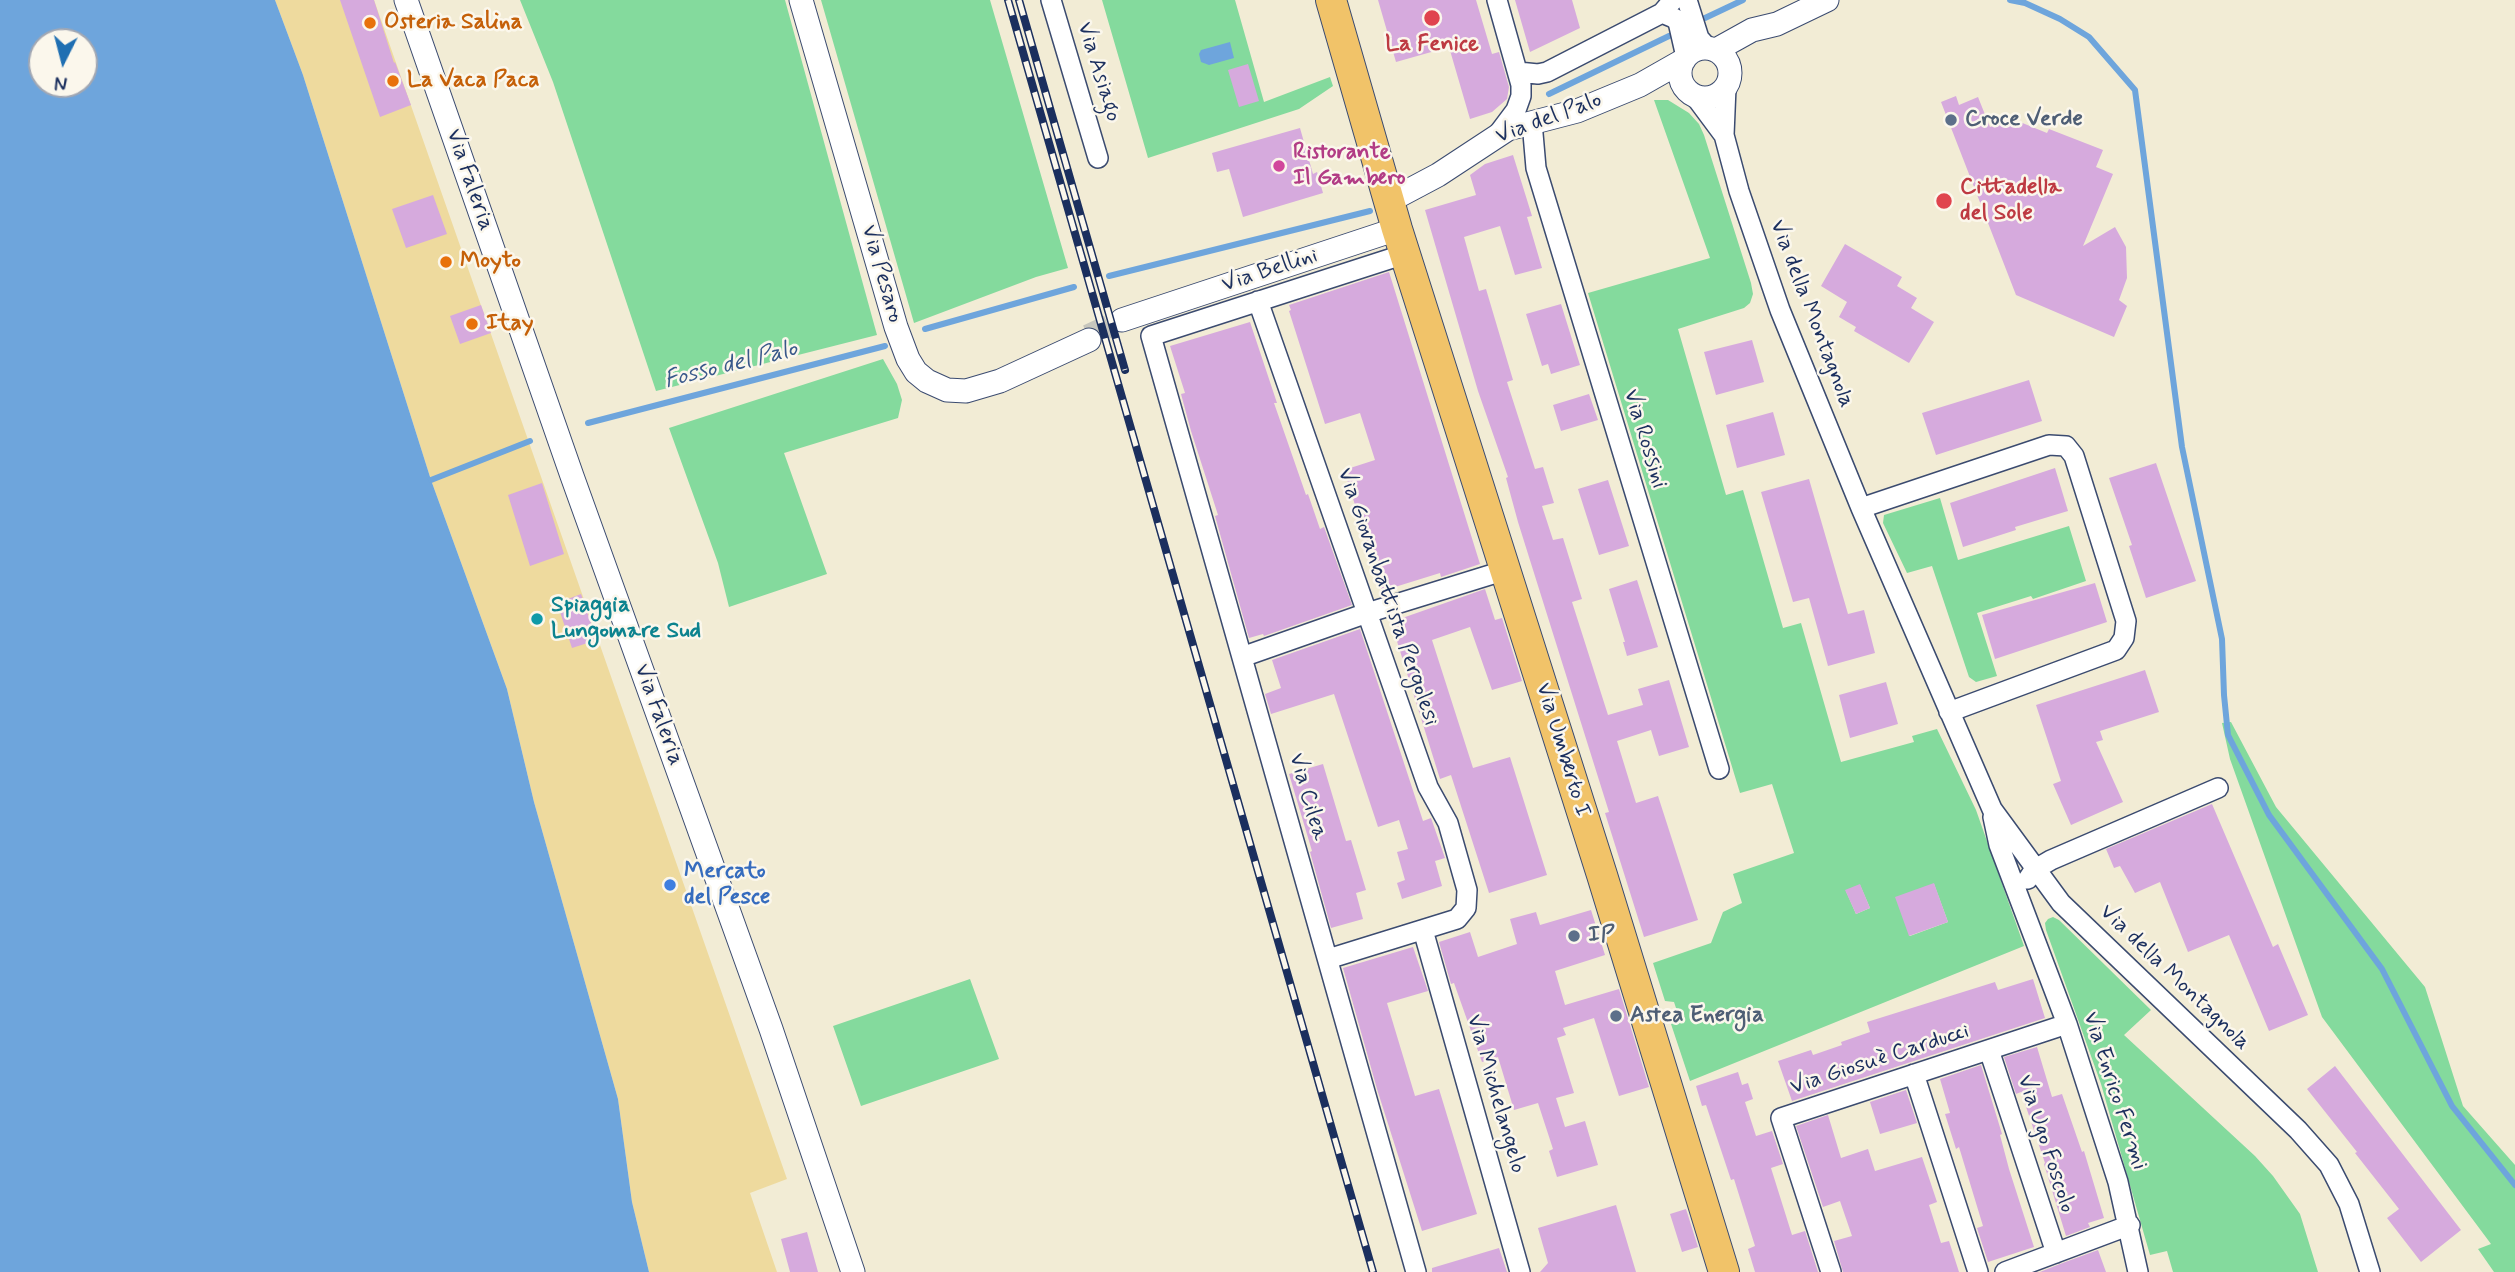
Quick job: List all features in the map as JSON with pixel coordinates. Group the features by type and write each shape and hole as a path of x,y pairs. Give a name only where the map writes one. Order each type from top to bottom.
{"main road":[{"name":"Via Umberto I","path":"1331,0 1401,242 1724,1272"}],"street":[{"name":"Via Faleria","path":"406,0 572,476 771,1029 853,1272"},
{"name":"Via Pesaro","path":"801,0 896,327 916,372 927,381 947,390 966,391 1000,381 1086,339"},
{"name":"Via Asiago","path":"1051,0 1098,158"},
{"path":"1497,0 1518,72 1521,96 1516,110 1498,134"},
{"path":"1687,0 1699,38 1698,54 1680,76 1691,93"},
{"name":"Via del Palo","path":"1389,201 1438,175 1498,134 1577,111 1640,85 1698,54 1752,30 1777,24 1827,0"},
{"name":"Via del Palo","path":"1518,72 1547,72 1668,6"},
{"path":"1668,6 1698,54 1726,59 1728,79"},
{"name":"Via del Palo","path":"1640,85 1667,83 1691,93 1712,97 1728,79 1749,47 1777,24"},
{"name":"Via della Montagnola","path":"1728,79 1724,135 1739,191 1780,310 1861,508 1992,809 2034,870 2061,903 2298,1130 2329,1165 2349,1204 2370,1272"},
{"name":"Via della Montagnola","path":"1691,93 1724,135"},
{"name":"Via Rossini","path":"1532,122 1536,168 1719,769"},
{"path":"1126,321 1401,242"},
{"name":"Via Bellini","path":"1151,336 1258,301 1401,242"},
{"name":"Via Giovanbattista Pergolesi","path":"1258,301 1428,787 1448,823 1468,890 1466,908 1457,919 1423,930"},
{"name":"Via Cilea","path":"1151,336 1416,1272"},
{"path":"1861,508 2049,445 2066,446 2074,456 2126,621 2124,638 2116,650 1949,712"},
{"path":"1242,657 1367,613 1506,570"},
{"path":"2019,899 2026,880 2034,870 2051,860 2218,788"},
{"name":"Via Enrico Fermi","path":"1992,809 1999,845 2067,1024 2118,1182 2130,1225 2138,1272"},
{"path":"2032,928 2039,912 2046,906 2061,903"},
{"path":"1328,959 1423,930"},
{"name":"Via Michelangelo","path":"1423,930 1520,1272"},
{"name":"Via Giosuè Carducci","path":"1831,1272 1781,1118 2067,1024"},
{"name":"Via Ugo Foscolo","path":"1989,1050 2056,1253"},
{"path":"1914,1074 1978,1272"},
{"path":"2005,1272 2130,1225"}],"green space":[{"path":"520,0 785,0 877,335 656,391 553,82"},
{"path":"821,0 990,0 1068,268 1036,277 914,323"},
{"path":"1102,0 1235,0 1264,102 1330,77 1333,86 1299,109 1148,158"},
{"path":"1654,100 1668,100 1689,113 1699,124 1751,283 1753,294 1750,303 1744,308 1678,329 1726,495 1743,490 1783,628 1801,623 1841,762 1914,742 1912,736 1937,729 1976,810 2024,946 1690,1081 1671,1024 1679,1017 1674,1002 1665,1001 1653,963 1711,943 1723,912 1742,903 1733,874 1794,853 1772,784 1740,793 1588,293 1710,258","holes":["1934,884 1948,922 1909,936","1860,885 1870,908 1856,914 1846,891"]},
{"path":"883,359 897,384 902,400 898,418 784,453 827,574 729,607 718,563 669,428"},
{"path":"1940,498 1958,560 2069,526 2086,581 2033,599 2031,596 1977,613 1997,676 1976,682 1969,677 1932,566 1907,573 1883,523 1884,515"},
{"path":"2231,722 2276,807 2425,987 2463,1106 2515,1165 2515,1272 2494,1272 2478,1249 2491,1244 2322,1017 2230,759 2222,723"},
{"path":"2053,917 2151,1010 2124,1035 2255,1156 2273,1176 2300,1214 2318,1272 2173,1272 2167,1251 2150,1255 2101,1084 2046,930 2045,923"},
{"path":"970,979 999,1059 861,1106 833,1026"}],"sand":[{"name":"Spiaggia Lungomare Sud","path":"275,0 374,0 787,1179 750,1193 777,1272 649,1272 632,1202 618,1099 534,802 507,689 431,480 303,75"}],"water":[{"path":"0,0 275,0 303,75 431,480 507,689 534,802 618,1099 632,1202 649,1272 0,1272"},
{"path":"1230,42 1234,58 1209,65 1201,62 1201,50"}],"building":[{"path":"340,0 374,0 411,105 380,117"},
{"name":"La Fenice","path":"1378,0 1476,0 1492,54 1499,52 1509,87 1507,99 1492,112 1470,119 1449,47 1396,62"},
{"path":"1515,0 1572,0 1580,28 1530,52"},
{"path":"1248,64 1259,101 1239,107 1228,70"},
{"path":"1956,96 1959,105 1978,97 1990,127 2003,122 2020,122 2047,133 2049,129 2103,150 2096,167 2113,174 2083,246 2115,227 2126,247 2127,278 2119,300 2127,306 2114,337 2016,295 1941,102"},
{"name":"Ristorante Il Gambero","path":"1300,128 1313,174 1317,172 1323,193 1243,217 1229,169 1217,172 1212,153"},
{"path":"1513,155 1532,216 1527,217 1542,268 1515,275 1500,226 1464,237 1479,291 1486,289 1513,380 1507,382 1535,469 1543,467 1554,503 1542,506 1553,540 1563,538 1582,599 1572,602 1608,715 1643,705 1638,689 1669,680 1689,747 1659,756 1651,730 1617,741 1636,803 1658,796 1698,920 1644,937 1605,813 1609,812 1518,522 1506,478 1508,477 1478,391 1425,210 1476,195 1470,175 1485,164"},
{"path":"433,195 447,234 406,248 392,209"},
{"path":"1845,244 1902,277 1897,286 1917,298 1911,308 1934,322 1909,363 1854,331 1856,327 1839,317 1847,302 1821,286"},
{"path":"1389,272 1480,564 1441,577 1440,573 1382,591 1344,470 1375,460 1360,413 1325,424 1289,305"},
{"path":"1561,304 1580,365 1551,374 1548,364 1542,366 1526,314"},
{"path":"481,305 491,333 460,344 450,316"},
{"path":"1250,322 1277,403 1274,403 1306,495 1308,494 1320,529 1324,527 1352,605 1264,636 1263,634 1249,638 1215,516 1218,515 1181,394 1185,393 1170,346"},
{"path":"1752,340 1764,382 1716,395 1704,352"},
{"path":"2029,380 2042,421 1936,455 1922,413"},
{"path":"1589,394 1598,420 1561,431 1553,405"},
{"path":"1773,412 1785,455 1737,468 1726,425"},
{"path":"2156,463 2196,581 2146,598 2129,546 2132,545 2109,478"},
{"path":"2055,468 2068,511 1963,547 1950,503"},
{"path":"1809,479 1848,614 1864,610 1875,653 1828,666 1809,598 1793,602 1761,492"},
{"path":"1608,480 1629,546 1599,555 1578,489"},
{"path":"542,483 564,554 530,566 508,495"},
{"path":"1637,580 1658,647 1627,656 1609,589"},
{"path":"2095,583 2107,622 1995,659 1982,615"},
{"path":"1485,589 1495,620 1502,618 1522,681 1492,690 1470,627 1432,640 1473,768 1510,757 1547,875 1489,893 1451,775 1440,779 1391,622"},
{"path":"581,594 597,640 572,648 557,603"},
{"path":"1360,629 1423,821 1431,818 1445,858 1435,861 1442,886 1402,899 1397,883 1405,880 1397,852 1408,849 1399,820 1378,827 1334,694 1271,714 1265,694 1281,688 1272,660"},
{"path":"2145,670 2159,712 2100,731 2103,740 2096,742 2123,802 2071,825 2053,784 2061,781 2036,705"},
{"path":"1886,682 1898,724 1850,738 1839,695"},
{"path":"1323,764 1346,841 1351,840 1366,890 1356,893 1363,919 1331,928 1289,774"},
{"path":"2212,804 2273,947 2278,944 2308,1015 2269,1031 2229,935 2188,952 2160,882 2135,893 2120,866 2114,868 2106,849"},
{"path":"1934,883 1948,922 1909,936 1895,897"},
{"path":"1860,884 1870,908 1856,914 1845,890"},
{"path":"1591,910 1605,955 1555,971 1565,1005 1619,989 1649,1087 1619,1096 1594,1018 1563,1028 1566,1035 1557,1038 1574,1093 1556,1098 1565,1127 1585,1121 1598,1165 1557,1177 1549,1151 1553,1149 1538,1103 1514,1110 1498,1057 1482,1062 1454,983 1451,984 1439,942 1470,932 1478,957 1517,944 1510,919 1536,912 1540,925"},
{"path":"1413,947 1428,991 1387,1003 1415,1096 1439,1089 1477,1214 1422,1231 1377,1089 1343,968"},
{"path":"2033,979 2045,1018 1792,1101 1778,1061 1811,1050 1813,1055 1842,1045 1841,1042 1870,1032 1867,1022 1995,982 1998,990"},
{"path":"2037,1047 2052,1097 2062,1094 2082,1152 2084,1151 2104,1218 2088,1223 2090,1227 2066,1236 2021,1092 2016,1094 2004,1057"},
{"path":"1981,1065 2002,1134 2000,1135 2009,1169 2034,1247 1988,1262 1977,1228 1983,1226 1959,1147 1956,1149 1945,1114 1950,1113 1940,1079"},
{"path":"2335,1066 2461,1230 2421,1262 2387,1218 2399,1209 2307,1089"},
{"path":"1738,1072 1742,1085 1748,1083 1753,1099 1745,1102 1756,1136 1772,1131 1783,1164 1771,1168 1792,1235 1805,1231 1818,1272 1755,1272 1748,1249 1755,1246 1734,1179 1731,1180 1706,1105 1702,1106 1696,1086"},
{"path":"1906,1090 1917,1123 1880,1134 1870,1102"},
{"path":"1828,1115 1841,1158 1868,1149 1875,1171 1922,1157 1937,1202 1929,1205 1941,1243 1949,1241 1959,1272 1843,1272 1834,1241 1852,1236 1840,1201 1823,1207 1796,1126"},
{"path":"1616,1205 1636,1272 1540,1272 1548,1263 1538,1228"},
{"path":"1686,1209 1698,1247 1682,1252 1670,1214"},
{"path":"807,1232 818,1272 790,1272 781,1239"},
{"path":"1499,1248 1507,1272 1432,1272 1432,1268"},
{"path":"2098,1250 2106,1272 2040,1272 2060,1264"}],"waterway":[{"name":"Fosso del Palo","path":"1705,18 1743,0"},
{"path":"2010,0 2025,3 2060,19 2089,37 2135,90 2182,447 2222,639 2228,735 2269,815 2382,969 2452,1106 2515,1185"},
{"name":"Fosso del Palo","path":"1549,94 1669,36"},
{"name":"Fosso del Palo","path":"1109,276 1370,211"},
{"name":"Fosso del Palo","path":"925,329 1074,287"},
{"name":"Fosso del Palo","path":"588,423 885,346"},
{"name":"Fosso del Palo","path":"431,480 530,441"}],"tunnel":[{"path":"1088,336 1122,320"}],"railway":[{"path":"1008,0 1373,1272"},
{"path":"1019,0 1125,370"}],"place":[{"name":"La Fenice","path":"1432,18"},
{"name":"Osteria Salina","path":"370,23"},
{"name":"La Vaca Paca","path":"393,81"},
{"name":"Croce Verde","path":"1951,120"},
{"name":"Ristorante Il Gambero","path":"1279,166"},
{"name":"Cittadella del Sole","path":"1944,201"},
{"name":"Moyto","path":"446,262"},
{"name":"Itay","path":"472,324"},
{"name":"Spiaggia Lungomare Sud","path":"537,619"},
{"name":"Mercato del Pesce","path":"670,885"},
{"name":"IP","path":"1574,936"},
{"name":"Astea Energia","path":"1616,1016"}]}
